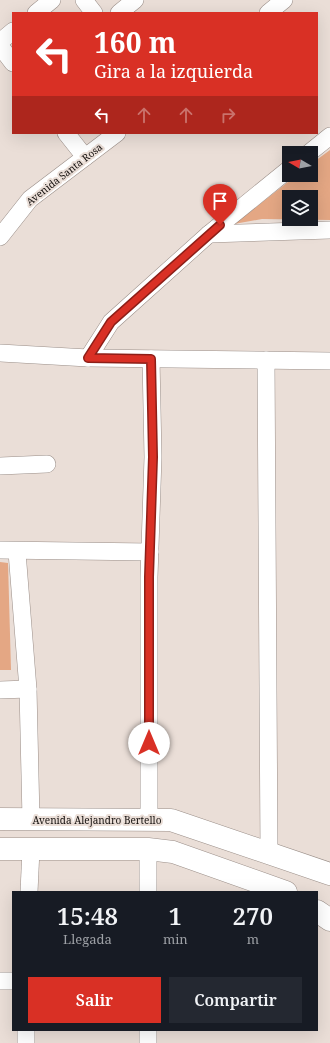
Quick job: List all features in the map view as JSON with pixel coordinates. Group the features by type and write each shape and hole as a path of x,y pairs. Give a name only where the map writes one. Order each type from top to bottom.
{"main road":[{"name":"Avenida Alejandro Bertello","path":"0,819 171,820 269,852 330,874"},
{"path":"0,848 148,849 173,852 283,891"},
{"path":"318,912 330,920"}],"street":[{"path":"37,12 52,0"},
{"path":"84,0 93,12"},
{"path":"121,12 135,0"},
{"path":"269,12 284,0"},
{"path":"0,42 12,32"},
{"path":"0,46 12,62"},
{"path":"67,134 85,157"},
{"name":"Avenida Santa Rosa","path":"0,237 30,199 116,134"},
{"path":"318,146 330,136"},
{"path":"88,358 111,322 209,234 282,175"},
{"path":"209,234 330,230"},
{"path":"0,353 88,358 330,362"},
{"path":"149,819 150,552 153,457 151,359"},
{"path":"266,360 269,852"},
{"path":"0,466 47,464"},
{"path":"0,550 17,552 150,552"},
{"path":"17,552 28,690 31,819"},
{"path":"0,690 28,690"},
{"path":"30,891 31,849"},
{"path":"148,849 148,891"},
{"path":"0,981 12,981"},
{"path":"26,1031 26,1043"},
{"path":"148,1031 148,1043"}],"shaded area":[{"path":"330,150 330,220 318,220 318,190 282,190 282,219 262,219 234,224 288,182 318,182 318,159"},
{"path":"0,562 8,563 11,670 0,670"}],"route":[{"path":"149,743 149,577 153,457 151,359 88,358 111,322 220,225"}]}
